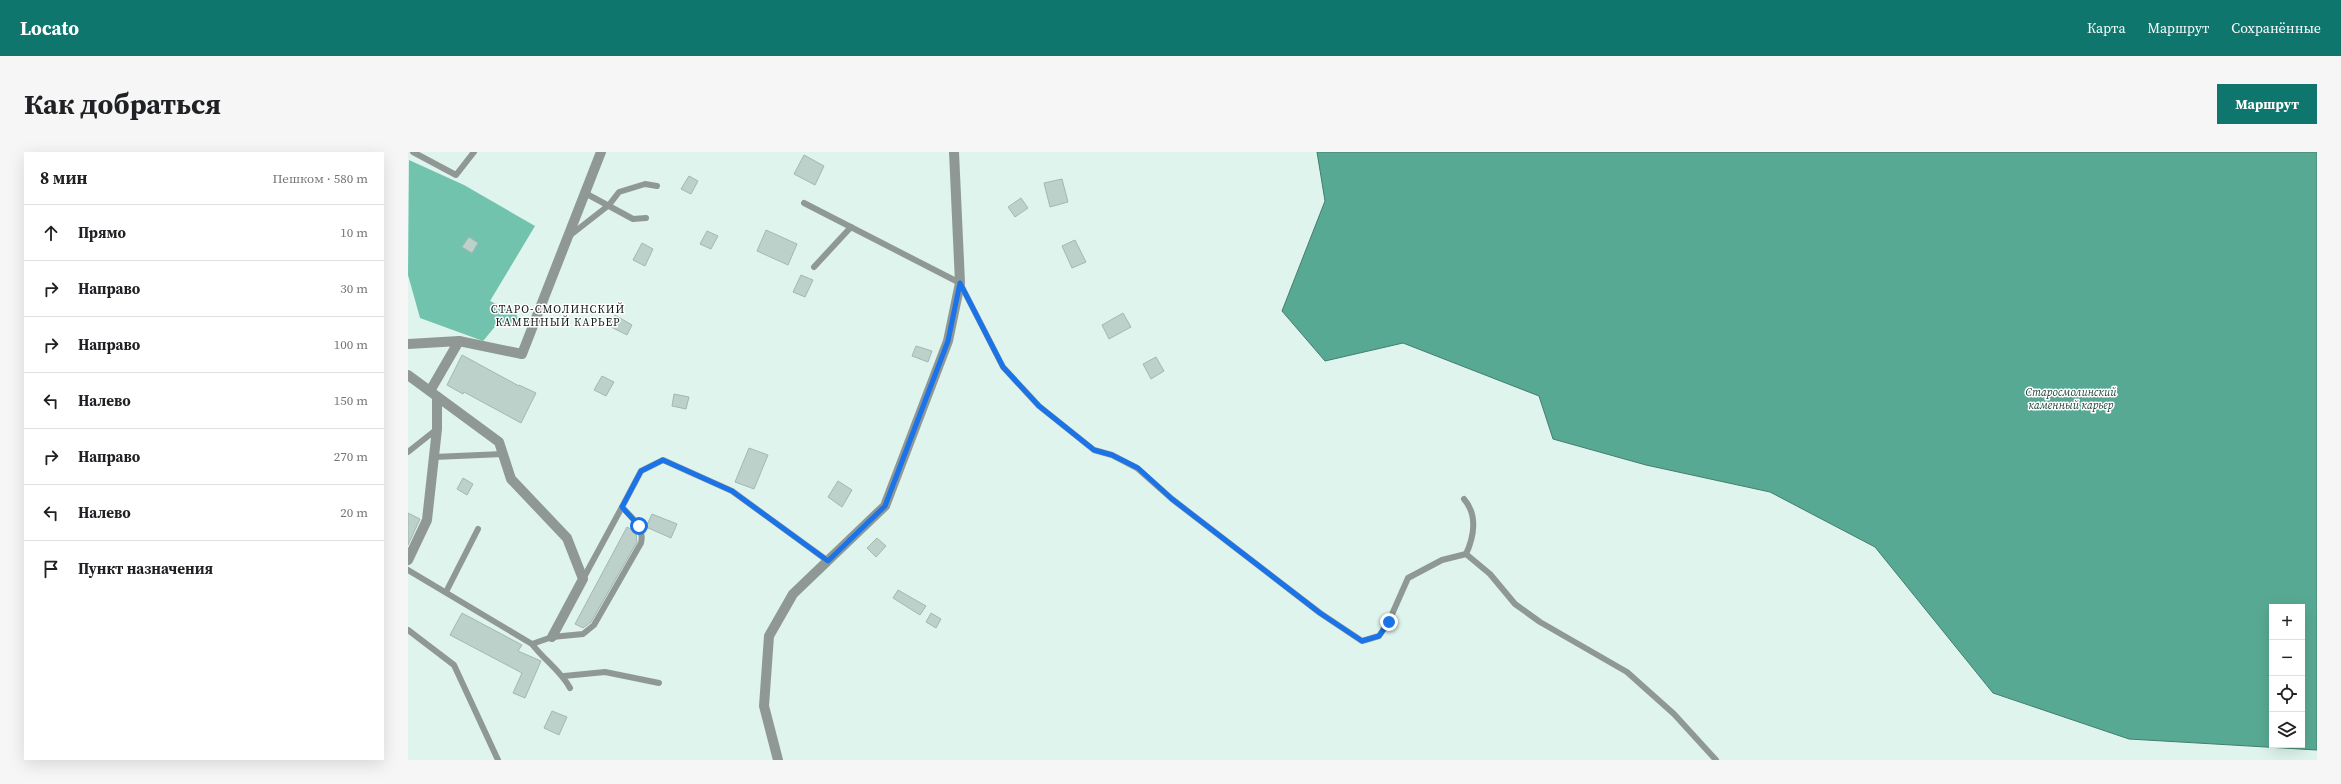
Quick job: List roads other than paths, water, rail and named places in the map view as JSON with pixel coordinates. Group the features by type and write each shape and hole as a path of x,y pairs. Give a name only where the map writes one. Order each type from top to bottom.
{"street":[{"path":"408,344 459,341 522,354 601,152"},
{"path":"778,760 764,706 769,636 793,594 885,506 948,341 960,283 954,152"},
{"path":"408,560 427,520 437,429 434,394 459,341"},
{"path":"408,374 499,442 512,479 567,538 583,579 552,636"}],"lane":[{"path":"413,152 456,176 474,152"},
{"path":"567,238 609,205 619,192 645,184 657,186"},
{"path":"585,193 633,218 646,218"},
{"path":"804,203 960,283 1003,367 1039,406 1094,450 1112,455 1138,468 1172,499 1302,599 1362,641 1379,636 1389,622 1408,578 1442,560 1466,554 1472,542 1474,528 1469,505 1464,499"},
{"path":"814,267 851,227"},
{"path":"408,452 437,429"},
{"path":"434,457 503,454"},
{"path":"583,579 641,471 663,460 732,491 828,561"},
{"path":"532,644 552,636 583,634 594,625 641,543 642,534 639,526 622,507"},
{"path":"446,592 478,530"},
{"path":"1466,554 1490,574 1515,604 1540,622 1627,672 1674,714 1716,760"},
{"path":"408,570 532,644 541,655 564,676 570,688"},
{"path":"408,630 454,666 498,760"},
{"path":"564,676 605,672 660,683"}],"water":[{"name":"Старосмолинский каменный карьер","path":"1317,152 2317,152 2317,750 2283,748 2305,748 2305,604 2269,604 2269,747 2129,739 1993,693 1875,547 1770,492 1646,465 1553,439 1539,396 1403,343 1325,361 1282,311 1325,201"}],"district":[{"name":"СТАРО-СМОЛИНСКИЙ КАМЕННЫЙ КАРЬЕР","path":"558,315"}]}
